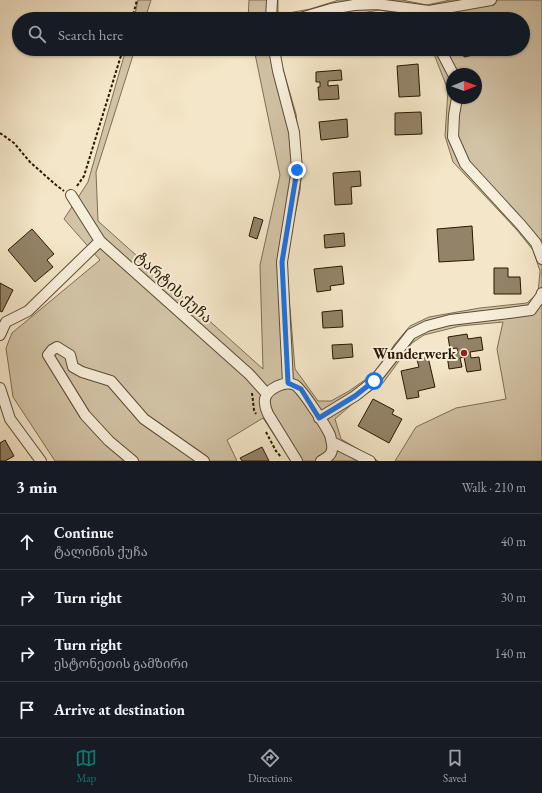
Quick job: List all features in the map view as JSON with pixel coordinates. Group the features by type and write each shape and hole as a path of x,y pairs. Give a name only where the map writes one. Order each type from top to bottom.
{"street":[{"path":"271,12 272,0"},
{"path":"442,12 491,0"},
{"path":"320,12 362,4 378,4 416,12"},
{"path":"275,56 294,132 297,170 282,262 288,383"},
{"path":"444,56 451,68"},
{"path":"456,104 453,137 465,164 521,225 536,244 542,259"},
{"name":"ტარტის ქუჩა","path":"70,195 100,241 249,374 267,394"},
{"path":"0,335 6,322 28,311 100,241"},
{"path":"319,418 355,396 374,381 411,334 427,326 450,320 531,310 541,296 542,292"},
{"path":"133,461 109,441 86,415 48,355 57,346 70,355 73,367 82,372 111,381 144,419 204,461"},
{"path":"298,461 268,414 265,406 267,394 281,384 288,383 301,389 330,435 332,450 322,461"},
{"path":"0,388 10,419 41,461"},
{"path":"332,442 370,461"}],"path":[{"path":"134,12 137,0"},
{"path":"0,133 14,143 30,162 70,195 84,176 121,56"}],"shaded area":[{"path":"138,0 151,0 147,12 135,12"},
{"path":"249,0 278,0 278,12 248,12"},
{"path":"339,0 402,0 427,5 450,0 542,0 542,461 395,461 416,427 456,408 506,399 497,349 503,322 460,326 424,335 412,343 383,383 358,399 335,419 341,439 378,461 291,461 263,418 227,440 237,461 55,461 13,397 6,348 12,333 100,260 64,219 88,182 124,56 133,56 96,172 98,221 263,369 260,265 280,175 255,56 280,56 296,114 302,165 300,190 286,260 295,369 318,401 331,401 349,391 379,370 394,345 410,326 429,317 480,308 527,303 538,293 540,271 533,250 516,229 453,162 445,136 447,104 482,104 482,68 446,68 446,85 435,56 530,56 530,12 392,12 379,10 368,12 294,12 310,9"}],"building":[{"path":"418,64 420,96 399,97 397,66"},
{"path":"341,70 342,80 328,81 328,86 338,85 339,99 319,100 318,87 320,87 320,82 316,82 316,72"},
{"path":"421,112 422,134 395,135 395,113"},
{"path":"347,119 348,137 321,140 319,122"},
{"path":"360,171 361,186 351,187 352,204 335,205 333,173"},
{"path":"254,217 263,220 257,239 249,236"},
{"path":"472,226 474,260 439,262 437,229"},
{"path":"32,229 54,254 47,260 53,267 35,282 8,250"},
{"path":"344,233 345,246 325,248 324,235"},
{"path":"342,266 344,284 330,286 331,290 317,292 314,269"},
{"path":"494,268 508,268 508,277 520,277 521,294 494,294"},
{"path":"0,283 13,290 2,312 0,311"},
{"path":"342,310 343,327 323,328 322,312"},
{"name":"Wunderwerk","path":"467,334 468,339 481,337 483,350 470,352 471,358 479,357 481,370 467,372 464,357 460,358 462,367 449,369 447,355 458,353 457,348 450,349 448,337"},
{"path":"352,344 353,357 333,359 332,345"},
{"path":"428,357 435,387 418,391 419,397 407,399 401,371 419,367 417,360"},
{"path":"373,399 394,410 392,414 402,419 389,443 358,426"},
{"path":"5,440 14,456 5,461 0,461 0,443"},
{"path":"262,447 269,461 242,461 240,458"}],"place":[{"name":"Wunderwerk","path":"464,353"}],"route":[{"path":"297,170 282,262 288,383 301,389 319,418 355,396 374,381"}]}
